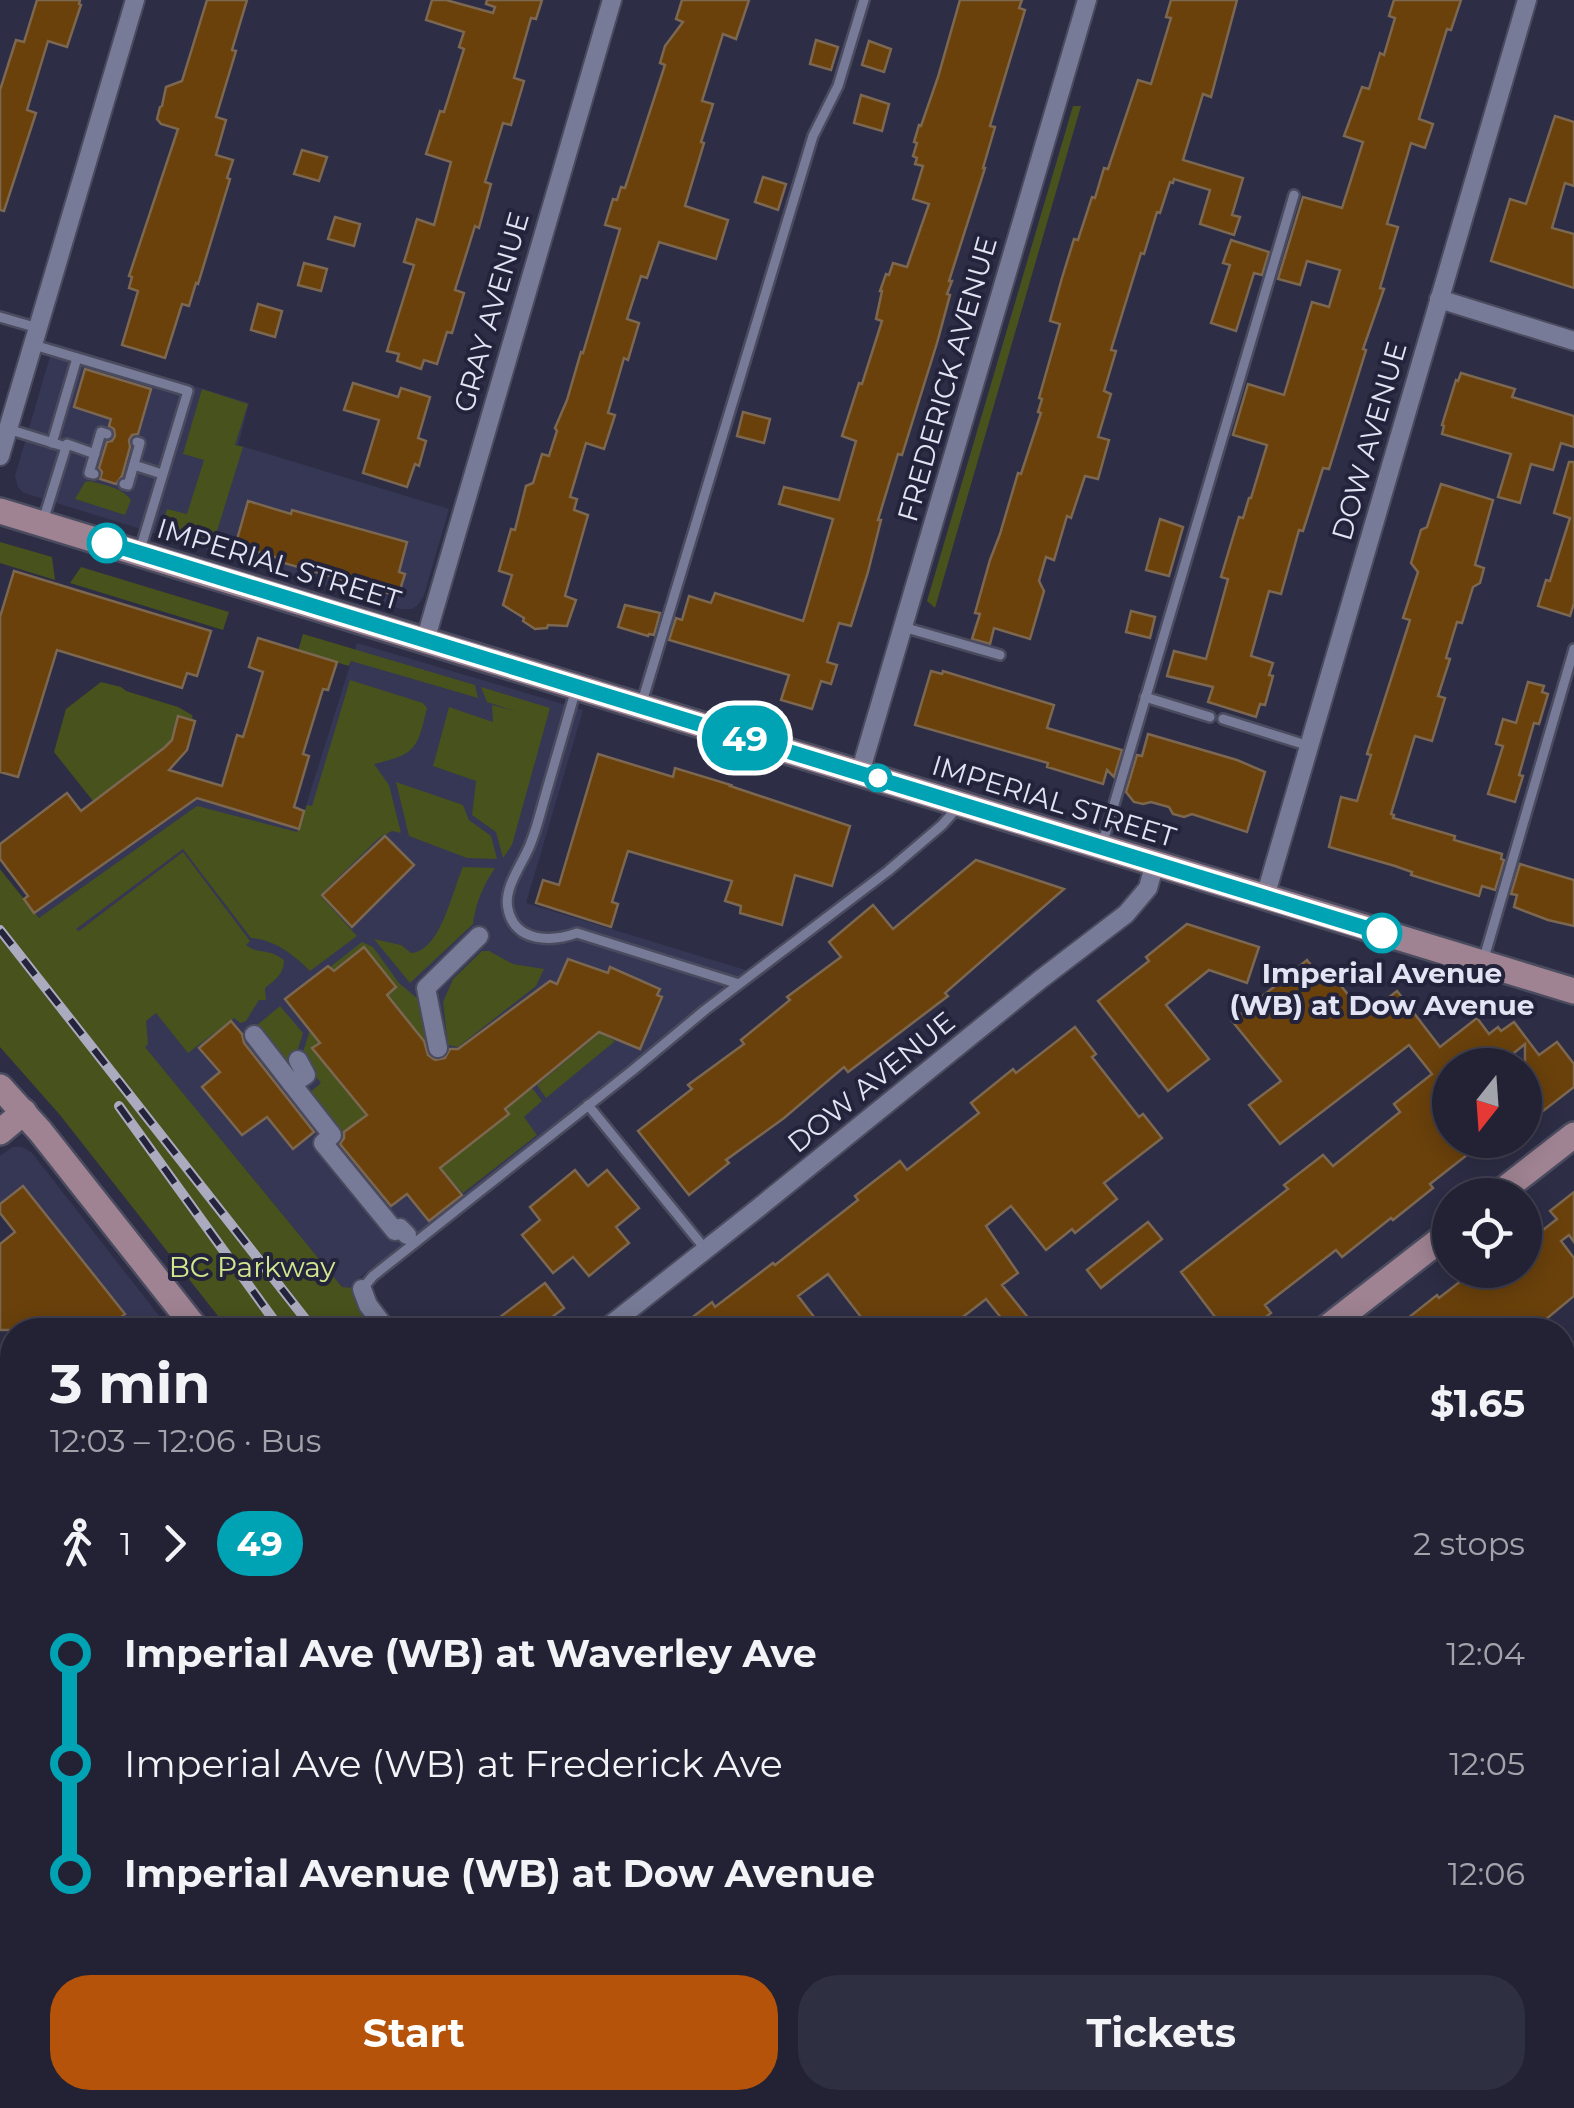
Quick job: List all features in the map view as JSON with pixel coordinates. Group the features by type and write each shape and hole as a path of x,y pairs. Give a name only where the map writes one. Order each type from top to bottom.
{"main road":[{"name":"IMPERIAL STREET","path":"0,510 1574,992"},
{"path":"0,1086 188,1318"},
{"path":"0,1132 24,1112"},
{"path":"1519,1178 1573,1137"},
{"path":"1339,1318 1432,1246"}],"street":[{"path":"0,456 135,0"},
{"name":"GRAY AVENUE","path":"425,640 612,0"},
{"name":"FREDERICK AVENUE","path":"860,773 1086,0"},
{"name":"DOW AVENUE","path":"1265,897 1527,0"},
{"path":"1439,300 1574,341"},
{"name":"DOW AVENUE","path":"619,1318 1126,914 1148,888 1155,864"},
{"path":"438,1048 426,988 479,936"},
{"path":"254,1035 332,1135 323,1143 388,1214 395,1231 400,1228 407,1234"},
{"path":"292,1084 306,1074 298,1060"},
{"path":"362,1288 378,1318"}],"lane":[{"path":"640,706 813,136 838,86 864,0"},
{"path":"1101,848 1294,195"},
{"path":"0,317 77,358 188,391 139,553"},
{"path":"52,442 77,358"},
{"path":"8,429 66,447"},
{"path":"94,474 88,473 101,432 107,434"},
{"path":"124,484 128,484 140,443 136,442"},
{"path":"42,524 68,444 97,454"},
{"path":"132,465 162,474"},
{"path":"904,628 1000,655"},
{"path":"1482,964 1574,649"},
{"path":"577,687 532,842 508,892 508,910 526,934 540,940 578,933 739,984"},
{"path":"1145,698 1210,717"},
{"path":"1222,719 1310,746"},
{"path":"362,1288 739,984 888,871 961,804"},
{"path":"588,1104 706,1250"}],"shaded area":[{"path":"54,343 249,403 238,445 449,509 418,605 401,609 24,493 15,476"},
{"path":"357,643 583,710 526,903 755,973 380,1270 375,1265 359,1278 355,1288 342,1287 34,913 197,798 299,828"},
{"path":"13,1147 32,1153 161,1318 84,1318 0,1214 0,1156"}],"green space":[{"path":"1073,106 1081,106 935,608 927,601"},
{"path":"202,389 248,404 235,445 243,447 214,541 162,526 167,509 187,514 204,460 183,454"},
{"path":"85,482 128,496 131,500 125,515 75,499"},
{"path":"0,542 52,557 55,580 0,563"},
{"path":"81,567 229,612 223,630 70,583"},
{"path":"303,634 475,685 478,698 351,661 349,666 298,651"},
{"name":"BC Parkway","path":"350,680 423,703 427,708 417,742 407,753 374,764 389,785 401,833 392,831 379,838 320,895 357,936 310,971 284,949 251,938 183,849 76,929 79,931 183,852 250,941 246,945 284,960 281,973 265,988 266,1000 259,1000 246,1021 240,1023 234,1018 188,1053 156,1013 146,1021 145,1047 342,1287 355,1288 355,1300 365,1318 220,1318 60,1115 0,1047 0,869 39,918 197,806 297,832 307,805 312,806"},
{"path":"101,682 178,707 192,715 193,721 178,717 172,740 98,798 101,811 54,752 66,709"},
{"path":"481,687 550,708 512,845 503,858 496,832 472,815 476,781 433,766 449,707 493,722 492,705 518,712 487,702"},
{"path":"396,782 463,805 469,820 491,836 497,859 467,858 409,836"},
{"path":"463,867 495,868 481,894 473,924 410,983 374,939 401,945 411,953 421,950 438,931"},
{"path":"362,942 373,947 399,983 418,999 432,1047 387,995 396,987 363,948 333,971 330,967"},
{"path":"482,951 513,964 544,969 536,986 458,1047 448,1045 443,1002 453,979"},
{"path":"280,1006 303,1033 294,1062 284,1069 255,1030"},
{"path":"311,1027 322,1041 313,1049 367,1115 340,1135 308,1094 321,1083 301,1058"},
{"path":"600,1033 615,1041 546,1098 537,1085"},
{"path":"532,1088 542,1101 524,1117 537,1135 463,1193 444,1173 425,1186 422,1183 509,1114 507,1109"}],"building":[{"path":"37,0 80,0 81,5 67,47 48,41 27,110 36,113 4,211 0,210 0,90 16,40 24,42"},
{"path":"207,0 247,0 216,117 226,120 216,155 233,160 198,284 189,306 182,304 165,358 122,345 138,291 129,288 129,276 178,129 161,124 157,119 160,107 166,87 182,81"},
{"path":"432,0 493,13 495,7 486,4 487,0 542,0 536,19 531,18 514,78 524,81 511,125 503,123 485,182 491,184 479,228 475,226 455,290 464,293 452,333 447,332 437,364 424,360 421,369 397,361 399,354 387,351 414,265 404,262 417,219 434,225 451,162 426,154 464,49 459,47 464,32 426,20"},
{"path":"682,0 749,0 736,39 723,34 702,101 713,104 685,206 728,220 716,259 659,242 647,278 641,276 627,319 639,323 608,413 615,415 604,449 586,443 570,497 577,499 574,510 588,515 565,596 576,600 567,626 535,629 503,605 512,575 499,571 526,486 533,483 542,454 549,456 555,428 583,353 620,229 605,225 613,199 617,200 621,187 625,188 665,65 660,63 665,46 683,22 676,19"},
{"path":"960,0 1022,0 1019,8 1025,10 990,126 995,127 985,168 949,281 950,295 937,343 878,520 868,572 851,626 839,623 827,662 837,665 831,684 821,681 812,709 781,700 789,675 669,640 676,618 682,620 689,596 711,603 715,593 803,621 833,519 779,504 784,487 839,500 856,441 842,436 882,321 876,319 880,291 893,263 907,267 929,204 913,199 923,166 915,164 914,142"},
{"path":"1171,0 1237,0 1211,97 1203,94 1183,160 1243,178 1232,215 1240,217 1234,235 1200,224 1210,190 1174,179 1170,182 1144,254 1141,253 1111,350 1116,351 1104,391 1111,394 1098,437 1109,440 1098,479 1085,476 1071,518 1067,516 1054,560 1046,557 1039,581 1044,591 1030,639 994,628 990,644 972,639 990,560 1041,413 1039,398 1060,324 1050,321 1074,239 1078,240 1104,168 1108,169 1138,80 1151,84 1171,18 1166,17"},
{"path":"1394,0 1461,0 1451,30 1447,29 1419,119 1433,124 1425,148 1411,143 1387,224 1398,227 1380,288 1384,289 1329,469 1323,468 1303,531 1299,530 1281,594 1269,591 1251,656 1273,663 1269,675 1273,676 1265,705 1260,704 1256,717 1208,702 1213,687 1167,676 1174,651 1206,659 1228,579 1221,577 1267,445 1233,435 1248,384 1284,395 1312,302 1329,307 1340,270 1307,261 1300,285 1278,279 1303,197 1342,208 1363,142 1344,136 1362,87 1369,89 1380,53 1384,55 1395,18 1389,16"},
{"path":"816,40 838,47 831,70 810,64"},
{"path":"869,41 891,49 884,72 862,65"},
{"path":"861,95 889,104 882,131 854,123"},
{"path":"1555,116 1574,122 1574,186 1565,183 1552,228 1574,234 1574,288 1491,261 1510,199 1526,204"},
{"path":"302,150 327,157 319,181 294,174"},
{"path":"763,177 786,184 778,210 755,202"},
{"path":"335,217 360,224 354,246 328,239"},
{"path":"1231,240 1269,252 1262,275 1254,273 1236,331 1211,323 1230,265 1223,263"},
{"path":"304,263 327,269 321,291 298,285"},
{"path":"258,304 282,311 275,337 251,330"},
{"path":"85,369 151,389 138,434 129,440 122,476 116,484 100,479 99,468 107,442 115,436 109,426 111,419 74,407"},
{"path":"1461,373 1515,389 1512,397 1574,416 1574,447 1561,443 1553,470 1531,464 1520,503 1498,497 1511,454 1442,434"},
{"path":"353,383 398,397 401,388 430,397 418,438 426,441 419,466 415,464 407,487 363,473 379,420 344,410"},
{"path":"743,412 770,419 764,443 737,436"},
{"path":"1569,462 1574,462 1574,603 1570,616 1538,606 1570,518 1554,513"},
{"path":"1441,484 1493,500 1475,565 1484,568 1480,583 1473,587 1462,623 1457,622 1446,658 1450,659 1438,696 1445,698 1432,741 1415,736 1391,814 1393,818 1455,836 1454,840 1502,854 1504,860 1495,890 1482,886 1479,896 1329,847 1341,797 1357,801 1371,755 1367,754 1410,620 1403,618 1418,572 1411,563"},
{"path":"248,501 407,542 399,572 405,574 398,596 239,546 236,543"},
{"path":"1160,519 1183,527 1169,576 1146,570"},
{"path":"14,571 211,631 197,676 187,673 182,688 57,650 18,777 0,772 0,617"},
{"path":"625,605 660,613 654,635 618,627"},
{"path":"1131,611 1155,617 1150,638 1126,632"},
{"path":"258,638 337,662 328,690 323,689 303,754 309,756 294,807 304,811 299,829 197,798 34,913 24,899 28,896 0,859 0,844 67,793 81,811 164,748 172,740 178,716 195,721 187,750 169,770 222,786 237,735 243,737 263,672 249,667"},
{"path":"931,671 943,671 1054,705 1047,728 1122,750 1114,777 1107,770 1103,784 1047,767 1048,763 915,725"},
{"path":"1528,682 1544,686 1542,692 1548,694 1539,724 1534,723 1515,802 1488,794 1503,746 1496,744 1503,719 1516,723"},
{"path":"1148,734 1265,772 1247,832 1192,814 1173,814 1169,807 1151,802 1134,802 1126,792"},
{"path":"598,754 673,777 675,768 850,826 832,886 795,875 782,925 740,913 741,906 725,901 732,881 628,851 612,902 618,904 611,927 536,903 543,880 559,885"},
{"path":"385,836 414,865 352,927 322,895"},
{"path":"976,860 1064,889 945,993 948,996 848,1072 844,1067 726,1160 729,1163 689,1195 638,1131 692,1089 688,1085 744,1044 741,1040 790,1000 787,997 841,957 829,942 873,905 893,929"},
{"path":"1520,864 1574,880 1574,926 1514,907 1517,895 1511,894"},
{"path":"1187,924 1259,947 1247,983 1209,970 1166,1005 1209,1059 1168,1091 1098,1001 1149,961 1146,957"},
{"path":"364,947 396,987 387,995 435,1060 445,1058 450,1049 458,1049 550,981 557,984 568,959 608,973 610,967 660,989 657,995 662,997 640,1049 599,1032 505,1109 509,1114 440,1168 462,1195 429,1221 407,1194 391,1206 340,1144 344,1132 367,1115 312,1048 320,1043 285,999 328,966 334,971"},
{"path":"1307,960 1325,984 1334,977 1365,1016 1397,991 1440,1047 1477,1018 1489,1034 1514,1022 1534,1048 1525,1048 1525,1044 1520,1048 1432,1048 1432,1074 1409,1045 1280,1144 1249,1105 1281,1081 1232,1021"},
{"path":"231,1021 314,1132 293,1149 267,1117 242,1135 202,1087 220,1072 199,1048"},
{"path":"1075,1027 1096,1054 1092,1057 1139,1117 1143,1114 1162,1138 1104,1183 1117,1199 1075,1233 1072,1229 1046,1250 1011,1206 986,1226 1018,1273 1002,1285 1028,1318 1001,1318 986,1299 961,1318 862,1318 828,1274 798,1296 815,1318 691,1318 712,1302 715,1307 775,1265 858,1200 855,1196 900,1161 907,1170 979,1113 971,1103 1013,1069 1016,1073"},
{"path":"1557,1042 1574,1064 1574,1087 1542,1112 1542,1053"},
{"path":"1432,1074 1432,1158 1463,1158 1438,1178 1432,1178 1432,1189 1393,1220 1342,1257 1336,1250 1265,1305 1271,1313 1265,1318 1216,1318 1181,1272 1288,1189 1284,1185 1323,1155 1333,1166 1400,1112 1394,1104"},
{"path":"575,1170 588,1186 607,1170 639,1208 616,1227 629,1243 589,1276 573,1257 553,1273 522,1235 540,1220 530,1207"},
{"path":"23,1186 125,1314 120,1318 0,1318 0,1244 15,1232 0,1213 0,1204"},
{"path":"1574,1192 1574,1242 1569,1235 1561,1241 1574,1258 1574,1296 1547,1318 1408,1318 1452,1288 1542,1288 1542,1231 1557,1219 1550,1211"},
{"path":"1148,1222 1162,1239 1101,1288 1087,1270"},
{"path":"545,1283 564,1308 551,1318 499,1318"}],"railway":[{"path":"0,930 305,1318"},
{"path":"119,1106 272,1318"}],"bus line":[{"name":"49","path":"107,543 1382,933"}],"place":[{"name":"Imperial Avenue (WB) at Dow Avenue","path":"1382,933"}]}
